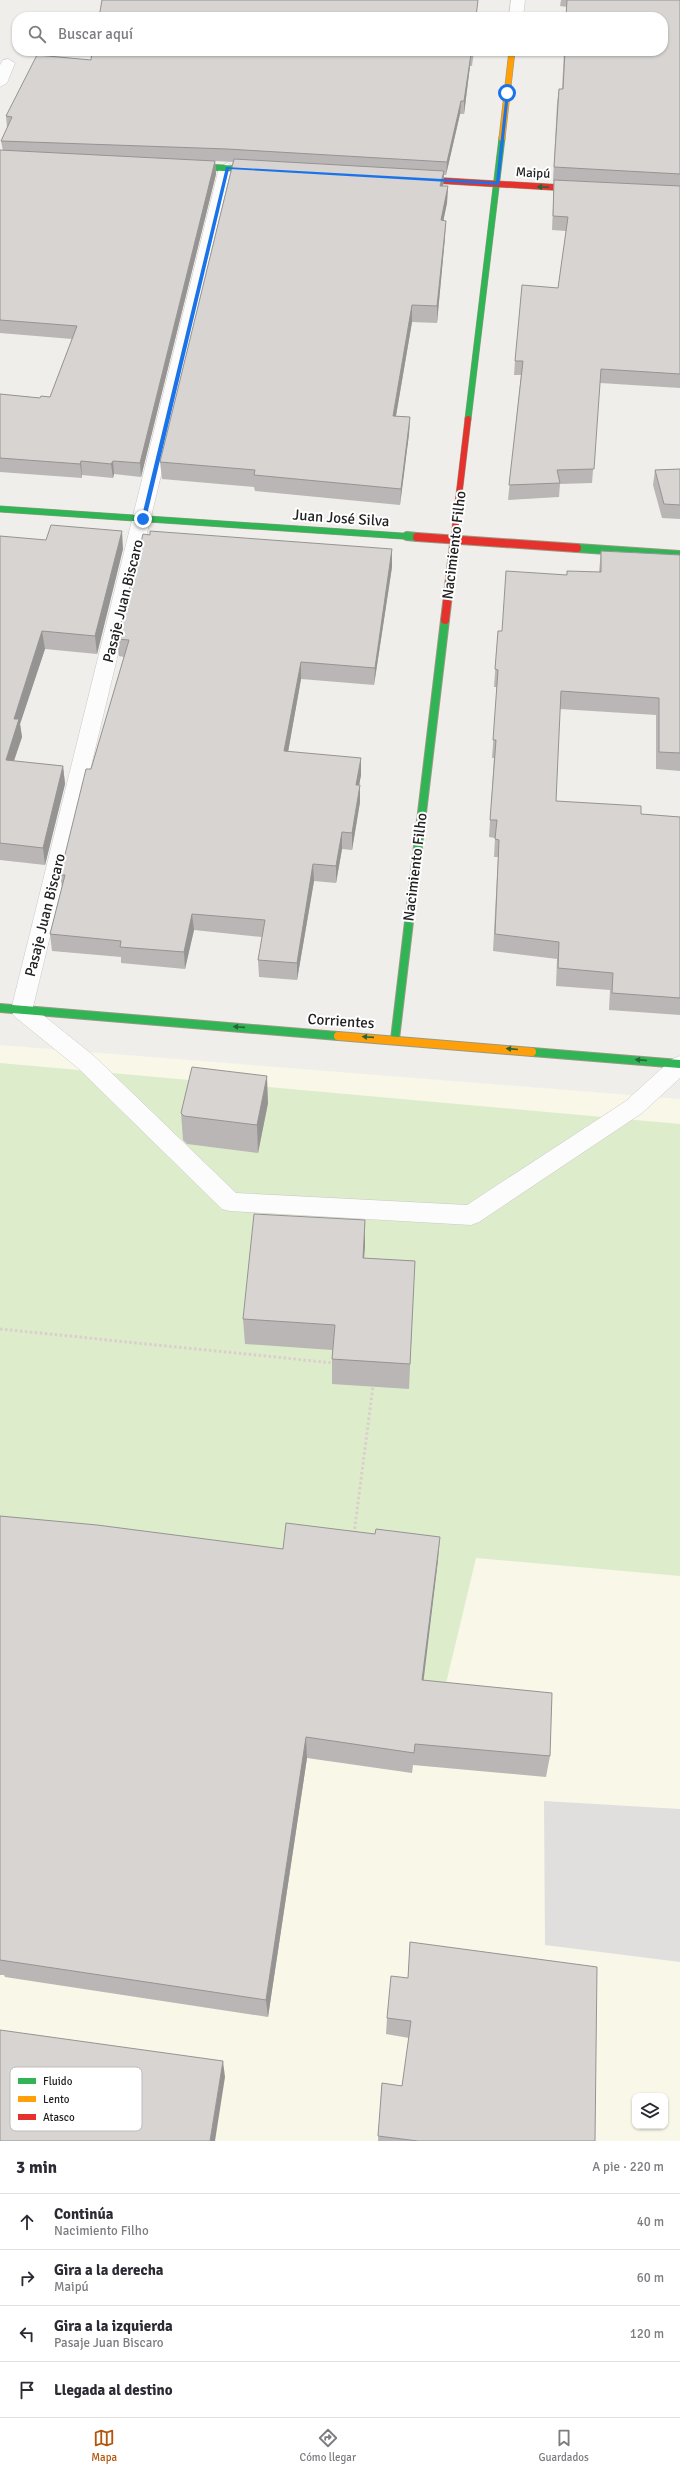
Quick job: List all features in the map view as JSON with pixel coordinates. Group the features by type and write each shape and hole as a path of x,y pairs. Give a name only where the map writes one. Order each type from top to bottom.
{"street":[{"path":"517,12 518,0"},
{"name":"Nacimiento Filho","path":"395,1039 454,539 498,184 511,56"},
{"path":"0,83 8,63"},
{"path":"172,166 275,171"},
{"name":"Pasaje Juan Biscaro","path":"22,1010 143,519 227,168"},
{"name":"Maipú","path":"402,178 593,190"},
{"name":"Juan José Silva","path":"0,509 680,555"},
{"name":"Corrientes","path":"0,1008 395,1039 680,1065"},
{"path":"22,1010 86,1062 230,1202 471,1215 634,1107 680,1065"}],"path":[{"path":"0,1329 334,1363"},
{"path":"354,1536 373,1386"}],"shaded area":[{"path":"0,1045 680,1099 680,2141 0,2141"},
{"path":"544,1801 680,1809 680,1962 545,1945"}],"green space":[{"path":"0,1063 680,1124 680,1576 476,1558 438,1717 0,1675"}],"building":[{"path":"102,0 478,0 477,12 100,12"},
{"path":"567,0 680,0 680,174 554,167 559,89 563,89 565,56 668,56 668,12 566,12"},
{"path":"36,56 91,60 91,56 471,56 464,101 461,101 447,162 227,149 1,141 12,117 6,116"},
{"path":"0,150 215,161 140,463 113,461 111,464 81,461 80,464 0,458 0,394 40,398 41,396 50,397 77,326 0,320"},
{"path":"234,159 444,171 440,186 448,186 441,220 446,221 437,306 412,305 393,416 410,417 401,489 254,475 255,470 160,462"},
{"path":"554,180 680,186 680,374 601,369 594,469 557,470 560,483 509,485 523,361 515,361 522,285 558,288 568,217 553,216"},
{"path":"680,469 680,505 664,504 655,470"},
{"path":"51,525 122,531 95,636 42,631 14,719 19,719 6,760 63,766 43,848 0,843 0,536 46,540"},
{"path":"150,531 392,549 375,668 301,662 284,751 361,758 356,785 360,785 352,833 342,832 336,866 313,864 297,963 258,960 265,920 192,914 184,952 120,947 121,941 50,934 65,875 60,875 86,769 91,769 129,640 117,639 143,534 150,535"},
{"path":"601,551 680,555 680,753 659,752 659,698 561,691 556,801 641,806 641,814 680,817 680,998 612,993 613,973 558,968 559,942 495,934 499,840 495,839 497,820 490,820 496,740 493,740 498,670 495,669 498,631 502,631 506,571 567,575 567,571 601,572"},
{"path":"192,1067 267,1076 257,1125 184,1116 181,1113"},
{"path":"254,1214 365,1220 363,1258 415,1261 410,1364 332,1359 335,1325 243,1319"},
{"path":"0,1516 97,1525 283,1549 286,1523 375,1534 376,1529 440,1537 422,1680 552,1693 550,1756 415,1744 414,1753 306,1737 266,2000 0,1960"},
{"path":"410,1942 597,1967 595,2141 418,2141 378,2136 382,2083 402,2086 411,2021 387,2018 391,1976 408,1978"},
{"path":"0,2030 223,2061 210,2141 0,2141"}],"traffic: fast":[{"path":"468,419 502,138"},
{"path":"186,166 262,170"},
{"path":"0,509 417,537"},
{"path":"577,548 680,555"},
{"path":"395,1039 445,620"},
{"path":"0,1008 338,1036"},
{"path":"532,1052 680,1064"}],"traffic: slow":[{"path":"502,138 511,56"},
{"path":"338,1036 532,1052"}],"traffic: jam":[{"path":"414,179 583,189"},
{"path":"445,620 468,419"},
{"path":"417,537 577,548"}],"route":[{"path":"143,519 227,168 498,184 507,93"}]}
